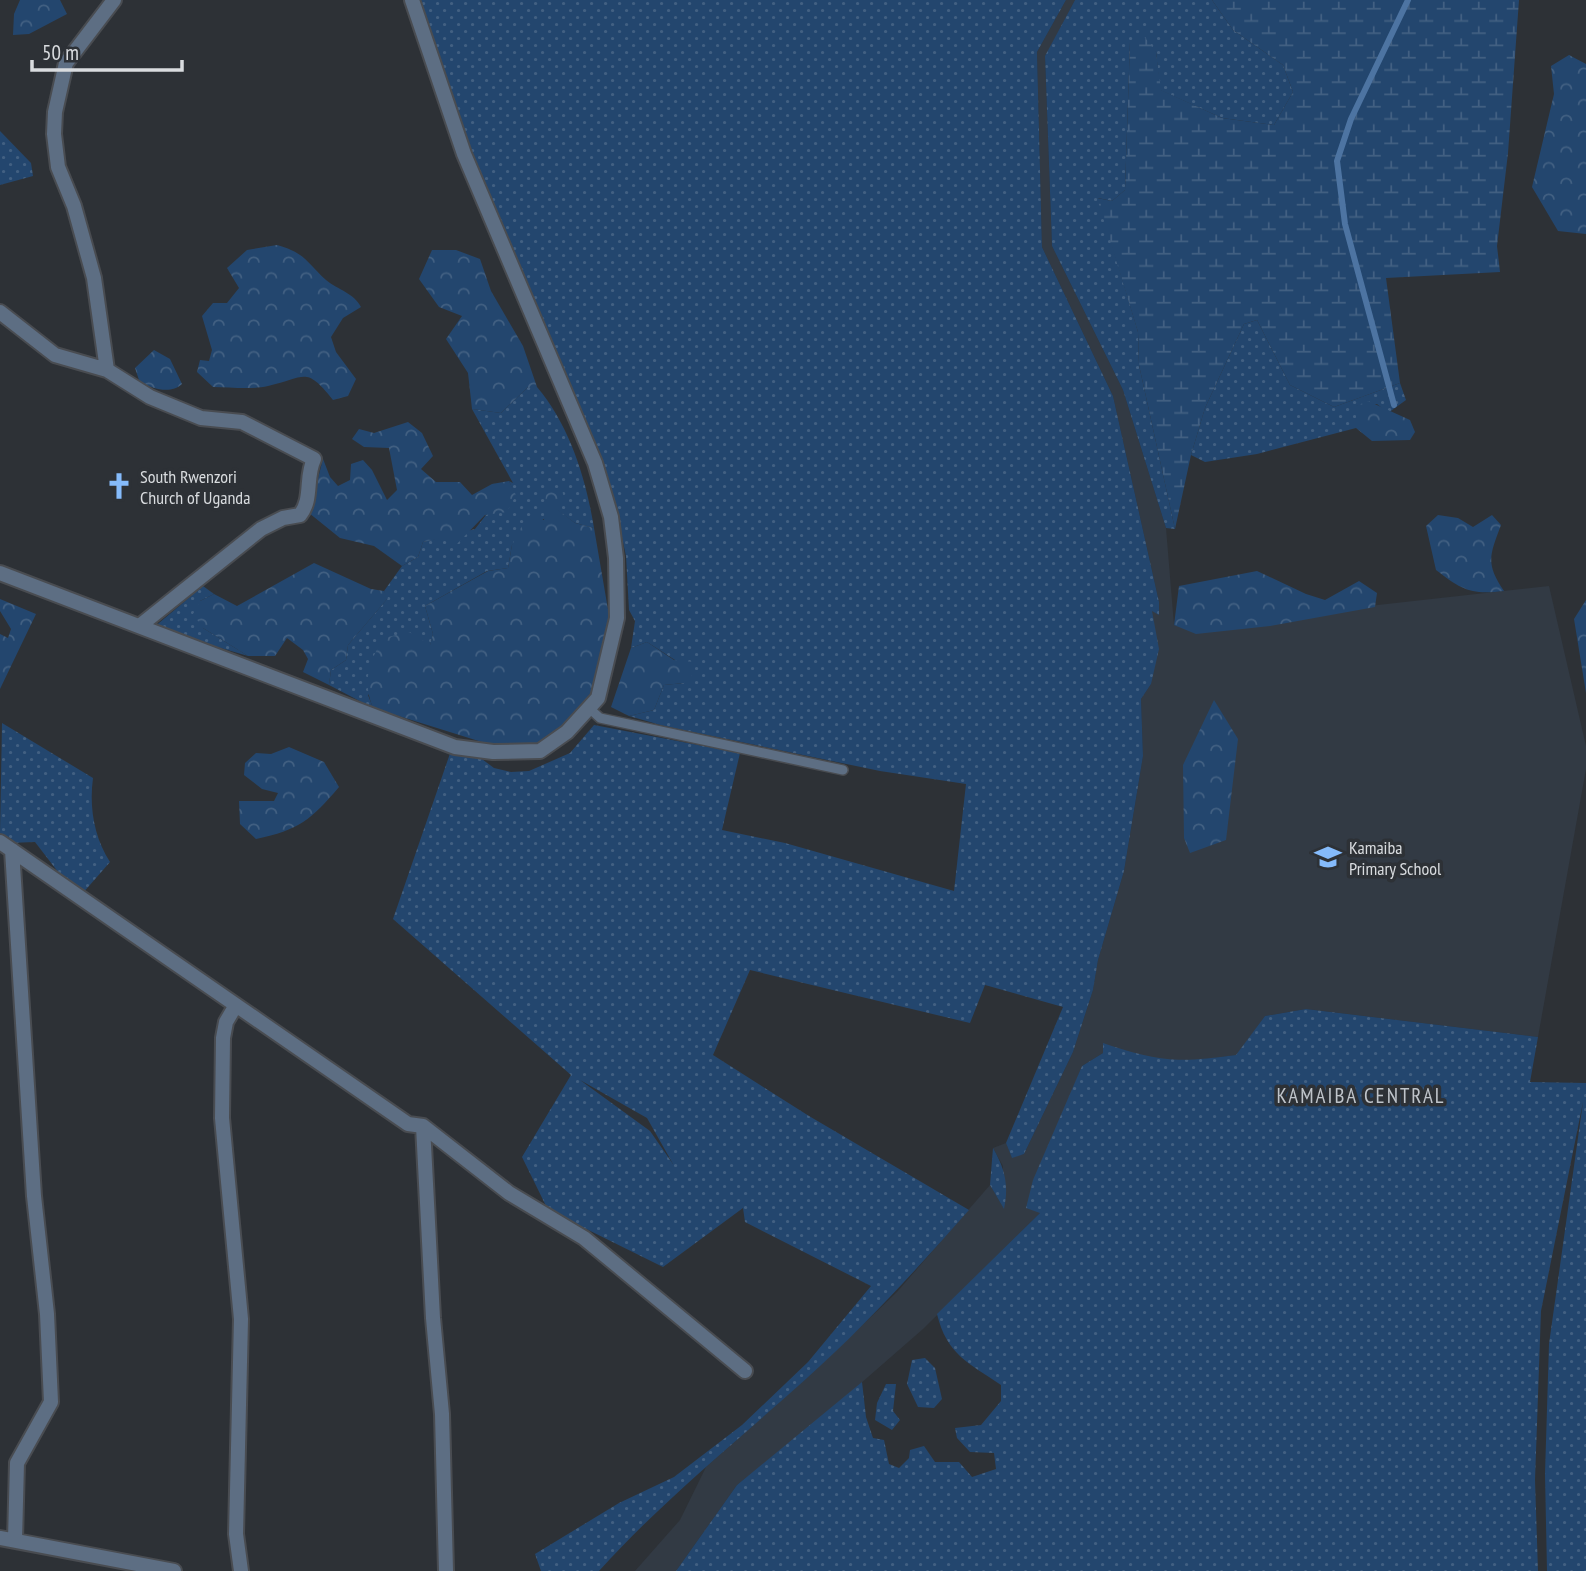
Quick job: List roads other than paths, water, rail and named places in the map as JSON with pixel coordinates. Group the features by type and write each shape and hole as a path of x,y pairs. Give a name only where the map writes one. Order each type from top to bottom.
{"street":[{"path":"107,370 94,278 74,206 58,167 54,134 55,112 66,63 114,0"},
{"path":"0,573 142,624 455,747 515,752 540,751 567,732 598,698 617,618 611,517 595,463 464,154 412,0"},
{"path":"0,312 55,355 107,370 150,397 201,418 242,422 314,459 308,471 308,497 300,515 283,518 261,528 142,624"},
{"path":"6,846 408,1124 423,1126 509,1193 584,1238 745,1371"},
{"path":"6,846 51,1402 17,1463 7,1539 174,1571"},
{"path":"236,1004 226,1022 223,1038 222,1118 241,1319 236,1534 241,1571"},
{"path":"423,1126 433,1318 442,1414 446,1571"}],"lane":[{"path":"589,708 600,718 844,769"}],"waterway":[{"path":"1394,405 1345,224 1337,161 1351,119 1408,0"}],"place":[{"name":"South Rwenzori Church of Uganda","path":"119,486"},
{"name":"Kamaiba Primary School","path":"1328,857"}],"district":[{"name":"KAMAIBA CENTRAL","path":"1361,1095"}]}
